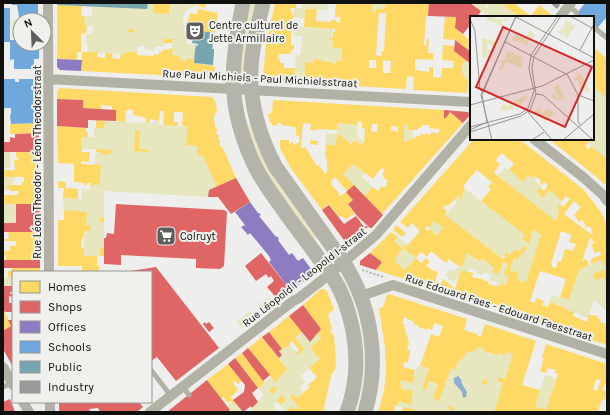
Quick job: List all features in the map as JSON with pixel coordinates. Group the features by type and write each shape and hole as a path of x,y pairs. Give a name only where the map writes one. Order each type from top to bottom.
{"main road":[{"path":"243,3 234,48 234,104 246,148 257,171 271,193 330,274 340,290 347,307 355,342 356,372 347,412"},
{"path":"263,3 252,58 251,90 258,126 275,166 344,263 361,296 368,318 373,356 370,389 365,412"}],"street":[{"name":"Rue Léon Theodor - Léon Theodorstraat","path":"48,3 49,271"},
{"path":"561,16 570,4"},
{"name":"Rue Paul Michiels - Paul Michielsstraat","path":"48,79 470,102"},
{"name":"Rue Léopold I - Leopold I-straat","path":"150,412 171,396 186,391 293,300 299,298 330,274 376,235 470,126"},
{"path":"535,140 583,177 607,200"},
{"name":"Rue Edouard Faes - Edouard Faesstraat","path":"361,296 391,285 607,354"},
{"path":"3,367 9,385"},
{"path":"24,403 28,412"}],"lane":[{"path":"570,4 578,13"},
{"path":"596,29 607,38"},
{"path":"152,371 171,396"}],"path":[{"path":"344,263 389,279 391,285"}],"green space":[{"path":"148,3 198,3 198,6 191,7 186,11 183,20 187,44 196,45 195,59 187,58 186,61 180,60 180,56 172,55 172,39 164,39 164,47 155,46 154,51 145,50 145,46 138,46 137,52 125,52 125,54 87,52 88,43 86,43 86,34 92,34 93,26 84,25 85,16 92,17 92,6 147,9"},
{"path":"251,3 255,3 245,49 244,72 240,72 244,32"},
{"path":"302,3 328,3 327,10 305,9 304,18 293,17 294,8 302,8"},
{"path":"373,3 386,3 386,7 376,13 372,12"},
{"path":"470,3 486,3 485,7 488,8 488,3 501,3 518,16 488,16"},
{"path":"295,27 333,29 332,47 342,48 342,61 337,61 336,64 315,59 314,63 305,62 304,83 294,83 296,55 300,55 303,36 294,36"},
{"path":"466,60 470,63 470,93 466,93 469,82 464,78 464,74 462,74 462,66"},
{"path":"594,87 607,98 607,159 588,143 590,140 594,140"},
{"path":"3,108 5,108 5,142 3,142"},
{"path":"105,121 140,123 150,122 150,124 153,124 154,121 159,122 159,125 187,127 186,145 197,146 198,155 203,156 217,187 209,190 208,197 104,191 104,248 100,249 100,256 84,256 84,231 86,231 87,212 64,210 63,198 82,199 82,189 90,190 90,185 100,185 101,165 95,165 96,149 81,149 81,137 94,137 94,128 104,128"},
{"path":"337,123 357,125 357,136 364,142 361,145 355,140 351,144 337,134"},
{"path":"250,125 263,156 279,184 317,237 314,239 274,186 258,157 247,126"},
{"path":"404,125 408,125 408,130 413,131 413,138 404,142"},
{"path":"326,133 337,134 336,145 325,145"},
{"path":"3,152 10,152 10,168 3,168"},
{"path":"353,164 365,173 362,177 373,187 364,196 343,174"},
{"path":"505,168 523,181 528,175 532,178 534,176 536,179 535,181 542,186 537,193 543,197 549,190 562,201 557,208 559,210 556,221 498,176"},
{"path":"3,177 14,177 13,185 8,185 7,191 3,191"},
{"path":"464,188 525,235 522,239 528,244 533,229 541,235 526,282 520,282 521,280 517,279 519,273 510,270 514,258 517,260 526,248 524,246 519,252 515,249 510,255 506,252 504,260 445,215 457,202 455,200 459,195 461,196 465,189"},
{"path":"3,204 16,204 16,223 3,223"},
{"path":"434,221 443,228 437,235 429,228"},
{"path":"398,237 408,245 406,247 404,246 402,248 394,241"},
{"path":"403,248 416,258 405,270 395,262 395,259"},
{"path":"467,253 479,262 482,258 494,268 493,272 499,274 503,262 508,264 504,275 509,276 506,285 501,283 499,287 496,286 497,282 490,280 491,275 484,272 483,275 476,273 477,270 470,268 468,272 461,270 457,281 455,280 454,283 445,275 451,269 454,271 459,265 462,267"},
{"path":"602,260 606,269 594,274 596,280 603,277 607,285 607,312 594,300 588,318 566,310 567,307 554,304 553,302 549,303 552,295 569,300 579,270"},
{"path":"3,277 12,277 12,286 3,286"},
{"path":"268,297 274,304 263,313 257,306"},
{"path":"250,311 256,318 243,328 236,322"},
{"path":"302,332 310,342 317,333 321,338 310,348 320,359 300,376 306,382 299,387 303,392 297,398 293,394 290,397 299,407 296,410 292,406 286,412 277,402 273,405 279,412 252,412 251,410 264,395 258,388 271,377 275,382 287,369 279,358 282,355 279,351 284,347 286,349 290,345 298,355 304,349 295,337"},
{"path":"479,347 484,349 484,351 497,354 505,355 506,352 513,354 494,412 424,412 418,409 398,406 399,401 411,404 413,391 401,389 402,385 400,384 401,380 413,382 418,366 429,368 422,389 426,390 429,381 438,384 434,398 439,402 451,368 456,365 466,353 474,351"},
{"path":"545,375 557,379 546,410 535,406"},
{"path":"232,402 236,404 242,412 228,412 230,410 227,406"}],"water":[{"path":"458,376 467,392 466,397 463,398 462,392 454,383 454,378"}],"building: Homes":[{"path":"154,3 170,3 169,14 153,13"},
{"path":"198,3 206,3 205,8 198,6"},
{"path":"275,3 296,3 296,8 290,8 293,14 293,20 289,20 285,26 295,27 295,30 292,30 291,36 291,45 294,45 294,50 291,50 291,54 279,54 278,59 280,59 280,63 284,63 284,68 295,68 294,83 267,81 263,78 266,44"},
{"path":"336,3 373,3 372,12 376,13 376,9 384,9 384,7 386,7 386,3 429,3 428,16 426,16 424,45 426,46 427,39 429,39 428,53 434,53 433,60 415,59 415,70 429,72 429,67 433,67 433,77 441,78 442,68 453,68 454,61 442,60 443,45 454,46 454,51 466,60 462,66 462,74 464,74 464,78 469,82 466,93 413,90 414,77 407,76 406,89 304,83 305,62 314,63 314,59 336,64 336,61 342,61 342,48 332,48 333,41 329,40 329,38 333,38 333,32 335,32 335,29 304,27 305,9 317,9 316,21 330,22 331,20 336,20 340,23 340,17 335,17","holes":["379,13 386,13 384,51 382,51 381,56 376,55","369,60 376,60 376,68 369,68","383,60 391,61 390,73 383,73"]},
{"path":"501,3 518,3 516,5 531,16 518,16"},
{"path":"57,5 82,6 81,16 85,16 84,25 87,25 86,34 81,33 81,52 77,52 77,60 57,59"},
{"path":"539,5 552,15 551,16 531,16"},
{"path":"198,9 218,13 215,33 188,30 187,24 190,13 197,14"},
{"path":"445,17 456,17 455,28 470,40 470,51 455,40 443,39"},
{"path":"128,29 134,29 134,33 128,32"},
{"path":"164,39 173,39 172,43 164,43"},
{"path":"169,48 173,49 172,55 180,56 180,60 186,61 187,58 195,59 194,63 215,66 214,78 81,71 82,52 98,52 97,57 105,58 105,53 113,54 112,58 120,59 121,54 125,54 125,52 137,52 137,55 154,56 154,54 159,55 159,52 163,51 164,49 169,50"},
{"path":"594,48 607,59 607,98 594,87"},
{"path":"60,88 212,97 216,103 217,112 214,116 215,128 217,128 216,134 219,135 218,140 220,140 220,146 223,148 236,178 217,187 203,156 197,155 197,146 186,145 187,127 182,126 183,112 174,112 174,122 178,122 178,126 163,125 164,111 160,111 159,121 150,119 150,122 146,122 146,118 133,115 133,110 128,109 128,111 126,111 125,122 116,121 116,110 112,110 112,106 101,105 101,109 83,108 83,100 57,99 57,91"},
{"path":"273,100 444,110 444,118 446,118 450,112 463,123 382,214 364,196 373,187 378,191 382,186 384,188 387,185 386,184 388,181 382,174 385,170 381,168 373,179 353,164 343,174 354,185 347,191 335,177 332,179 331,184 340,196 346,192 353,200 348,204 355,214 346,219 341,216 339,217 329,204 322,210 290,167 280,148 280,140 289,140 289,144 293,142 293,145 300,142 299,136 296,135 296,127 281,125 281,123 277,123 277,126 272,125 268,114 272,113","holes":["358,121 362,122 362,128 365,129 364,142 361,145 355,140 351,144 337,133 336,145 326,145 325,155 327,159 327,172 325,174 319,165 317,166 305,147 301,148 303,123 311,124 310,130 337,130 337,123 357,125","372,124 378,124 377,132 371,131","404,125 408,125 408,130 418,130 418,128 421,128 422,125 429,125 429,128 437,128 440,130 437,134 435,132 434,134 432,132 429,135 426,133 424,135 421,133 421,135 404,142","391,126 398,127 398,132 391,130"]},
{"path":"96,120 105,121 104,128 96,128"},
{"path":"39,123 39,133 10,134 10,124"},
{"path":"57,126 86,128 88,137 81,137 81,149 82,152 90,152 89,162 81,161 81,164 101,165 100,185 90,185 91,183 87,183 87,185 84,185 84,183 74,182 74,164 58,163"},
{"path":"135,130 140,131 139,149 149,150 148,152 134,151"},
{"path":"310,140 318,141 318,145 310,144"},
{"path":"473,140 520,140 583,189 601,212 607,224 607,285 603,277 596,281 593,274 606,269 602,260 591,264 591,259 601,255 600,251 595,253 591,245 594,243 590,238 582,261 586,259 589,265 579,270 569,300 560,297 566,279 540,271 530,301 535,303 536,298 544,301 542,305 548,307 549,303 553,302 554,304 567,308 566,310 574,312 573,316 587,322 589,315 598,316 597,318 601,319 600,322 607,324 607,345 438,290 443,279 455,289 461,270 473,273 472,277 489,282 488,284 499,287 501,283 506,285 509,276 504,275 508,264 503,262 499,274 492,272 494,268 482,258 480,262 467,253 462,267 459,265 458,266 449,259 446,263 431,251 427,257 421,252 416,258 421,263 426,258 430,262 426,266 438,272 433,288 376,270 382,262 370,253 391,232 398,237 394,241 402,248 404,245 406,247 420,231 412,223 408,228 400,222","holes":["502,153 514,164 509,170 523,182 528,175 532,178 534,176 541,181 540,183 543,185 544,182 548,185 544,191 540,188 536,192 543,198 549,190 562,201 566,196 570,199 563,207 560,204 557,208 559,210 556,221 494,173 500,164 495,160","477,170 494,184 491,183 488,186 491,189 481,201 525,235 522,239 529,244 533,229 541,235 526,282 520,282 521,280 517,279 519,273 510,270 514,258 517,260 527,248 524,246 519,252 515,249 510,255 506,252 504,260 445,215 447,211 443,208 446,205 448,206 459,195 459,198 462,200 463,198 461,197 465,189 463,186","574,201 581,207 574,215 579,222 583,220 586,228 590,226 593,234 564,214","434,221 443,228 437,235 430,229 428,231 425,228 427,226 429,228","561,231 572,235 569,242 576,244 573,251 567,249 565,250 561,262 558,261 556,268 552,267 551,264","403,248 416,258 405,270 395,262 395,259"]},
{"path":"550,140 590,140 585,147 589,149 591,146 607,159 605,162 607,164 607,184 604,184"},
{"path":"96,149 113,150 112,153 108,155 101,154 101,152 96,152"},
{"path":"16,152 39,152 39,204 3,204 3,195 18,195 18,191 10,191 10,189 7,189 7,185 22,185 22,182 24,182 24,177 3,177 3,170 15,170 14,160 18,160 18,157 16,157"},
{"path":"58,181 66,182 66,188 78,189 78,199 63,198 64,188 58,188"},
{"path":"64,210 87,212 86,225 90,225 90,231 84,231 83,239 81,239 81,248 84,248 84,256 97,256 97,266 99,266 99,271 82,271 82,266 58,266 58,220 64,220"},
{"path":"100,217 104,217 104,222 100,222"},
{"path":"396,225 406,233 402,237 393,230"},
{"path":"8,232 40,232 40,260 6,260 4,251 10,251 10,246 16,246 16,241 3,241 3,239 9,239"},
{"path":"100,248 104,248 104,256 100,256"},
{"path":"12,268 40,268 40,271 12,271"},
{"path":"8,271 12,271 12,277 8,277"},
{"path":"321,289 327,291 334,309 328,314 332,329 330,331 334,335 336,364 335,370 332,373 325,408 323,412 286,412 292,406 296,410 299,407 290,397 293,394 297,398 310,387 308,385 317,377 309,368 320,359 310,348 321,338 317,333 321,329 303,305"},
{"path":"389,294 467,319 464,330 477,334 478,336 481,336 485,324 536,341 522,385 540,390 535,406 546,410 558,374 555,373 556,370 548,368 546,373 540,371 544,359 542,358 546,344 607,364 607,381 602,390 607,391 607,394 605,400 602,399 598,411 602,412 494,412 503,383 497,381 499,377 505,379 513,354 506,352 505,356 498,353 498,355 484,351 484,349 479,347 474,351 466,353 457,363 456,370 451,368 439,402 433,398 438,384 429,381 426,390 422,389 429,368 420,366 431,334 439,337 443,326 434,323 432,330 427,328 427,330 418,327 418,325 413,324 414,322 404,317 402,324 404,324 407,334 409,345 407,345 408,350 410,350 410,355 407,363 404,362 403,367 415,370 415,376 413,383 401,380 400,384 402,384 401,389 413,391 411,405 399,401 398,406 394,405 394,412 378,412 384,391 386,370 385,348 379,308 383,307 387,295","holes":["596,379 601,380 597,391 593,390"]},
{"path":"3,308 11,326 3,331"},
{"path":"289,316 302,332 295,337 304,349 298,355 296,352 299,350 292,341 285,349 284,347 282,349 269,332"},
{"path":"262,337 287,369 275,382 248,348"},
{"path":"242,353 265,383 258,388 235,358"},
{"path":"228,364 242,381 238,384 235,381 233,383 238,390 231,397 236,404 234,405 231,401 228,403 223,397 221,399 207,380"},
{"path":"483,379 488,380 486,385 482,384"},
{"path":"274,386 277,390 272,394 269,390"},
{"path":"282,395 286,400 281,404 277,400"},
{"path":"450,405 454,408 452,411 448,408"},
{"path":"403,407 417,410 416,412 402,412"}],"building: Shops":[{"path":"429,3 470,3 481,11 478,16 470,16 470,25 463,34 455,28 456,17 428,16"},
{"path":"455,40 470,51 470,63 454,51"},
{"path":"57,99 83,100 83,108 116,110 116,121 88,120 88,128 57,126"},
{"path":"444,110 468,112 470,115 463,123 450,112 446,118 444,118"},
{"path":"39,133 39,152 3,152 3,142 10,142 10,137 15,138 15,134"},
{"path":"236,178 250,202 231,214 218,197 208,197 209,190"},
{"path":"354,185 383,215 372,228 370,228 358,217 348,204 353,200 346,192"},
{"path":"16,204 39,204 40,232 4,232 4,223 16,223"},
{"name":"Colruyt","path":"116,204 224,210 227,212 224,266 220,269 196,268 196,259 121,255 121,265 104,264 104,238 106,238 107,233 114,234"},
{"path":"329,205 344,224 356,216 364,227 368,227 346,243 322,210"},
{"path":"261,253 291,291 279,301 267,287 274,281 271,276 269,278 266,274 256,281 245,266"},
{"path":"370,253 382,262 376,270 360,265 360,261"},
{"path":"3,260 40,260 40,268 3,268"},
{"path":"156,267 219,348 176,381 157,357 152,360 152,271 130,271"},
{"path":"3,286 12,286 12,292 10,292 10,294 12,294 12,297 9,296 9,303 12,303 12,312 5,312 3,308"},
{"path":"303,305 321,329 310,342 289,316"},
{"path":"8,320 12,320 12,365 3,349 3,331 11,326"},
{"path":"205,322 206,324 209,322 214,328 209,332 203,324"},
{"path":"269,332 282,349 279,351 282,355 279,358 262,337"},
{"path":"248,348 270,375 263,381 242,353"},
{"path":"235,358 258,388 252,393 258,402 252,408 251,406 243,412 233,400 244,392 245,385 228,364"},
{"path":"207,380 230,410 228,412 167,412"},
{"path":"10,399 15,412 3,412 3,402"},
{"path":"59,403 140,403 143,407 137,412 100,412 98,408 89,409 91,412 59,412"}],"building: Offices":[{"path":"57,59 82,60 81,71 60,70 57,67"},
{"path":"250,202 261,215 259,216 276,237 277,236 279,239 278,240 289,255 292,253 298,261 303,258 314,273 291,291 269,262 271,260 269,256 250,233 248,235 241,227 245,225 235,212"}],"building: Schools":[{"path":"12,3 38,3 38,12 18,12 17,5 12,5"},
{"path":"585,3 607,3 607,19 606,18 594,32 594,16 575,16"},
{"path":"3,8 10,8 10,40 12,40 12,52 39,52 39,59 34,59 34,69 14,69 14,59 10,60 10,42 3,42"},
{"path":"3,79 15,79 15,82 19,82 19,79 34,79 34,93 39,93 39,123 11,124 11,108 3,108"}],"building: Public":[{"path":"57,3 148,3 147,9 57,5"},
{"path":"194,30 215,33 212,49 214,49 213,65 194,63 196,45 198,46 198,44 192,43"}],"building: Industry":[{"path":"550,3 558,3 560,5 557,9"}],"tram line":[{"path":"50,3 52,271"},
{"path":"53,403 53,412"}],"place":[{"name":"Centre culturel de Jette Armillaire","path":"195,31"},
{"name":"Colruyt","path":"166,236"}]}
